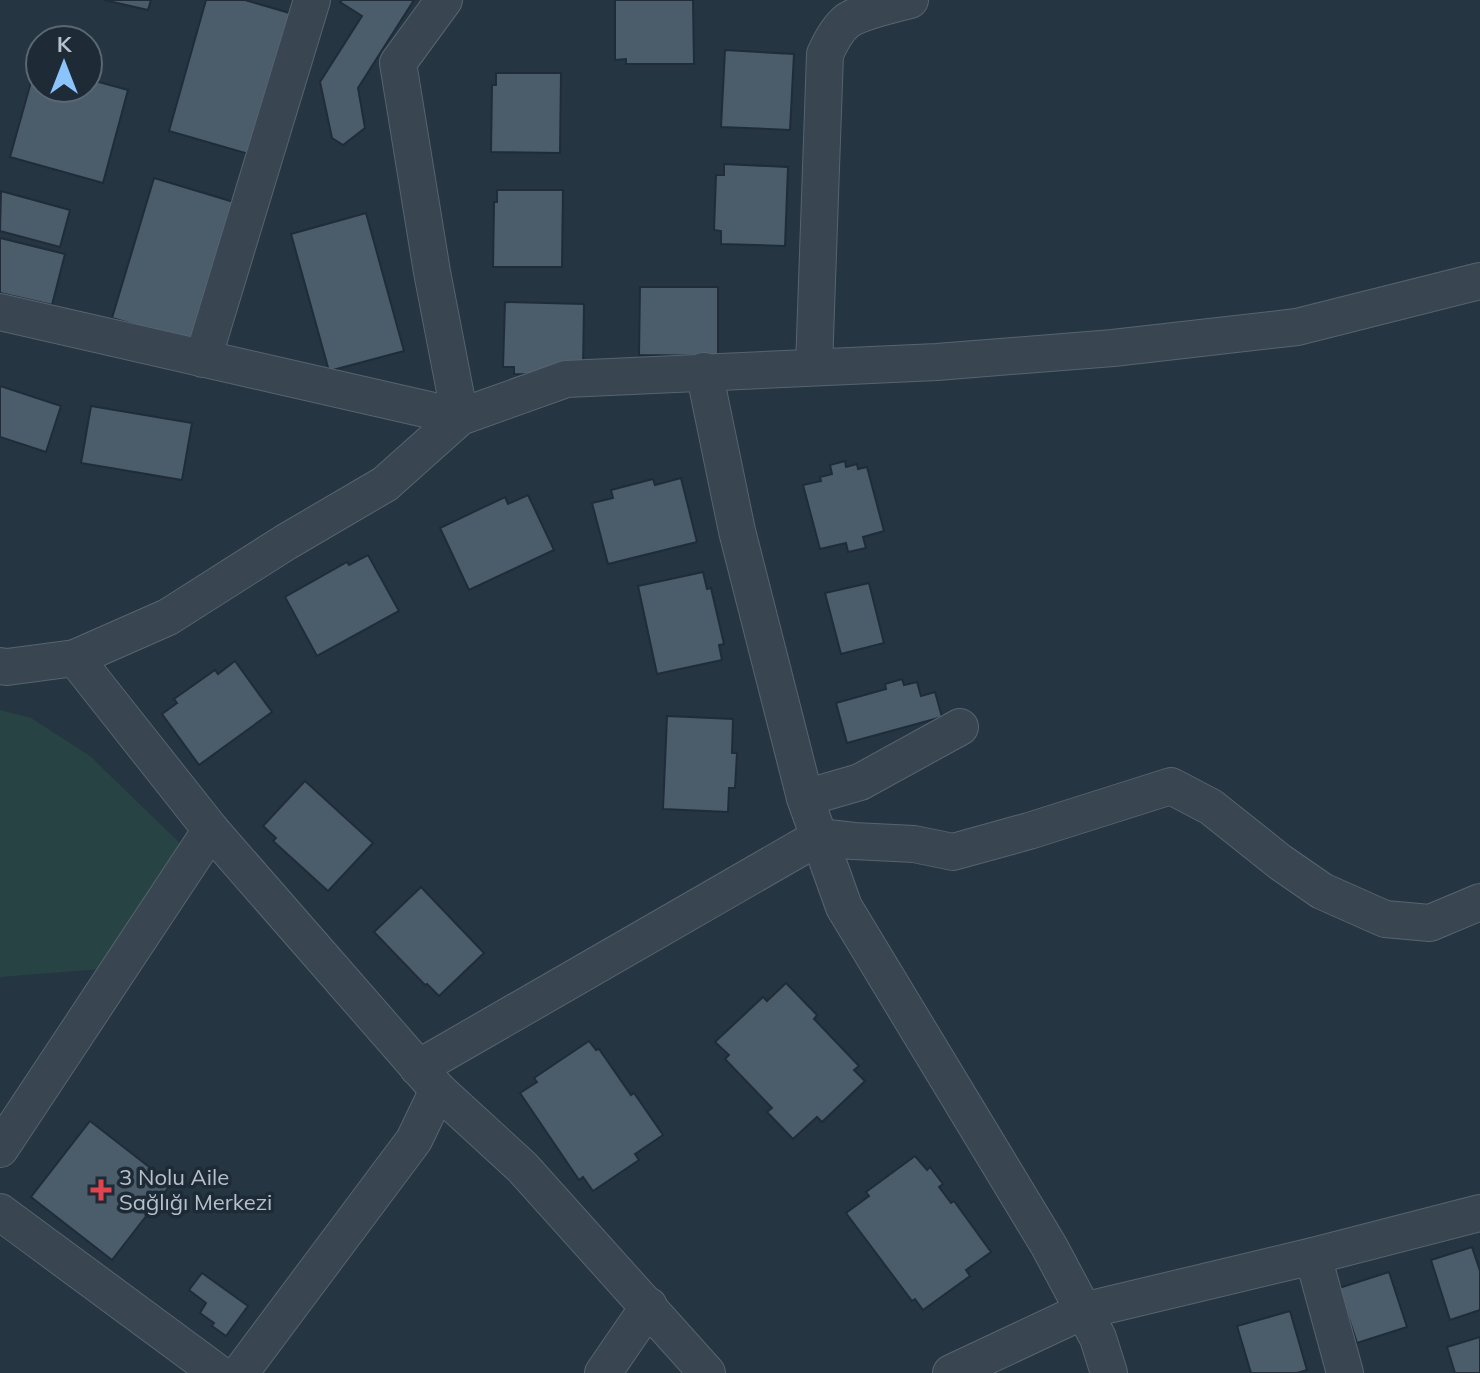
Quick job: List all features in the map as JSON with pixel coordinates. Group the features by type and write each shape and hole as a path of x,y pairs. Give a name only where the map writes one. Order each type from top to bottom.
{"street":[{"path":"203,359 312,0"},
{"path":"444,0 398,63 432,272 460,417"},
{"path":"814,367 825,54 832,39 847,21 890,2"},
{"path":"0,666 75,658 168,617 385,484 460,417 566,379 937,362 1113,348 1297,327 1480,281"},
{"path":"0,312 460,417"},
{"path":"704,371 737,531 805,798 844,907 1049,1246 1098,1338 1109,1373"},
{"path":"75,658 211,830 428,1079 522,1167 707,1373"},
{"path":"805,798 860,782 960,727"},
{"path":"240,1373 414,1140 428,1079 819,837 914,844 953,852 1171,786 1211,807 1322,891 1385,919 1430,923 1480,902"},
{"path":"0,1149 211,830"},
{"path":"0,1212 218,1373"},
{"path":"951,1373 1083,1311 1480,1213"},
{"path":"1313,1256 1345,1373"},
{"path":"603,1373 649,1306"}],"green space":[{"path":"0,710 31,718 90,756 187,850 102,969 0,977"}],"building":[{"path":"104,0 151,0 148,10"},
{"path":"206,0 245,0 293,14 252,155 169,131"},
{"path":"414,0 358,88 365,128 343,145 332,138 320,82 362,16 340,2"},
{"path":"615,0 693,0 694,64 626,64 626,59 615,60"},
{"path":"725,50 794,54 790,130 721,127"},
{"path":"496,73 561,73 560,153 491,152 492,85 496,85"},
{"path":"104,83 128,90 103,183 10,157 25,104 104,104"},
{"path":"724,164 788,167 785,246 721,244 721,231 714,230 716,175 724,175"},
{"path":"154,178 237,203 196,343 112,318"},
{"path":"497,190 563,190 562,267 493,267"},
{"path":"1,191 70,210 60,247 0,231"},
{"path":"366,213 404,351 329,371 291,234"},
{"path":"0,238 65,254 52,305 0,293"},
{"path":"640,287 718,287 718,356 639,355"},
{"path":"505,302 584,304 583,369 571,375 514,374 514,367 503,367"},
{"path":"0,386 61,406 46,452 0,437"},
{"path":"91,406 192,423 182,480 81,463"},
{"path":"845,461 846,467 857,464 858,469 867,467 884,531 863,537 866,548 848,552 846,543 820,549 803,485 821,481 820,477 832,474 830,465"},
{"path":"681,478 697,542 608,564 592,503 613,498 611,490 653,479 655,485"},
{"path":"528,495 554,550 469,590 440,528 505,497 508,504"},
{"path":"368,555 399,611 317,656 285,597 347,562 349,565"},
{"path":"703,572 707,589 711,588 724,644 719,645 722,660 657,674 638,586"},
{"path":"869,583 884,643 841,654 825,593"},
{"path":"235,661 272,712 199,765 162,714 177,703 174,699 215,670 218,674"},
{"path":"902,679 904,685 917,682 921,696 935,692 942,717 847,743 836,703 886,689 885,684"},
{"path":"667,716 733,719 732,753 737,753 735,788 729,788 728,812 663,809"},
{"path":"305,781 373,843 328,891 273,841 276,838 263,826"},
{"path":"421,887 484,953 439,996 374,932"},
{"path":"786,983 817,1015 814,1019 859,1066 854,1070 865,1081 822,1122 817,1117 793,1139 767,1112 772,1108 725,1059 729,1055 715,1042 763,997 767,1001"},
{"path":"589,1041 596,1050 599,1049 631,1095 634,1093 663,1135 635,1154 639,1160 593,1191 583,1177 579,1180 520,1093 537,1082 534,1078"},
{"name":"3 Nolu Aile Sağlığı Merkezi","path":"90,1121 171,1184 112,1260 31,1197"},
{"path":"915,1156 927,1170 930,1167 943,1184 939,1187 951,1203 954,1201 991,1252 966,1270 970,1276 923,1310 915,1299 912,1301 846,1213 869,1196 866,1192"},
{"path":"1472,1247 1480,1271 1480,1310 1450,1320 1431,1260"},
{"path":"1389,1272 1407,1327 1357,1343 1339,1288"},
{"path":"202,1273 248,1306 226,1336 200,1313 206,1303 189,1290"},
{"path":"1290,1311 1307,1370 1297,1373 1251,1373 1237,1326"},
{"path":"1480,1337 1480,1373 1455,1373 1447,1347"}],"place":[{"name":"3 Nolu Aile Sağlığı Merkezi","path":"101,1190"}]}
